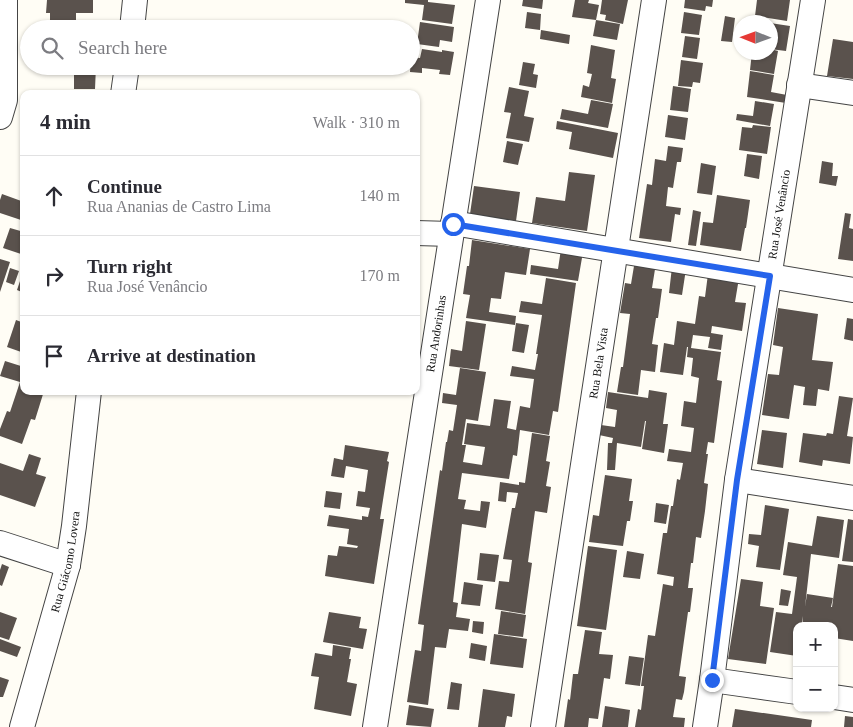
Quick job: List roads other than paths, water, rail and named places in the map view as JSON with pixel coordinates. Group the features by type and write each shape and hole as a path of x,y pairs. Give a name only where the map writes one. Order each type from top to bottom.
{"street":[{"path":"5,0 7,105"},
{"path":"133,20 135,0"},
{"name":"Rua Andorinhas","path":"375,727 488,0"},
{"name":"Rua Bela Vista","path":"543,727 654,0"},
{"name":"Rua José Venâncio","path":"704,727 712,680 737,480 813,0"},
{"path":"124,90 126,75"},
{"path":"799,85 853,93"},
{"path":"420,233 452,229 615,250 853,290"},
{"name":"Rua Giácomo Lovera","path":"22,727 68,565 89,395"},
{"path":"737,480 853,498"},
{"path":"0,544 68,565"},
{"path":"712,680 793,691"},
{"path":"838,698 853,700"}]}
